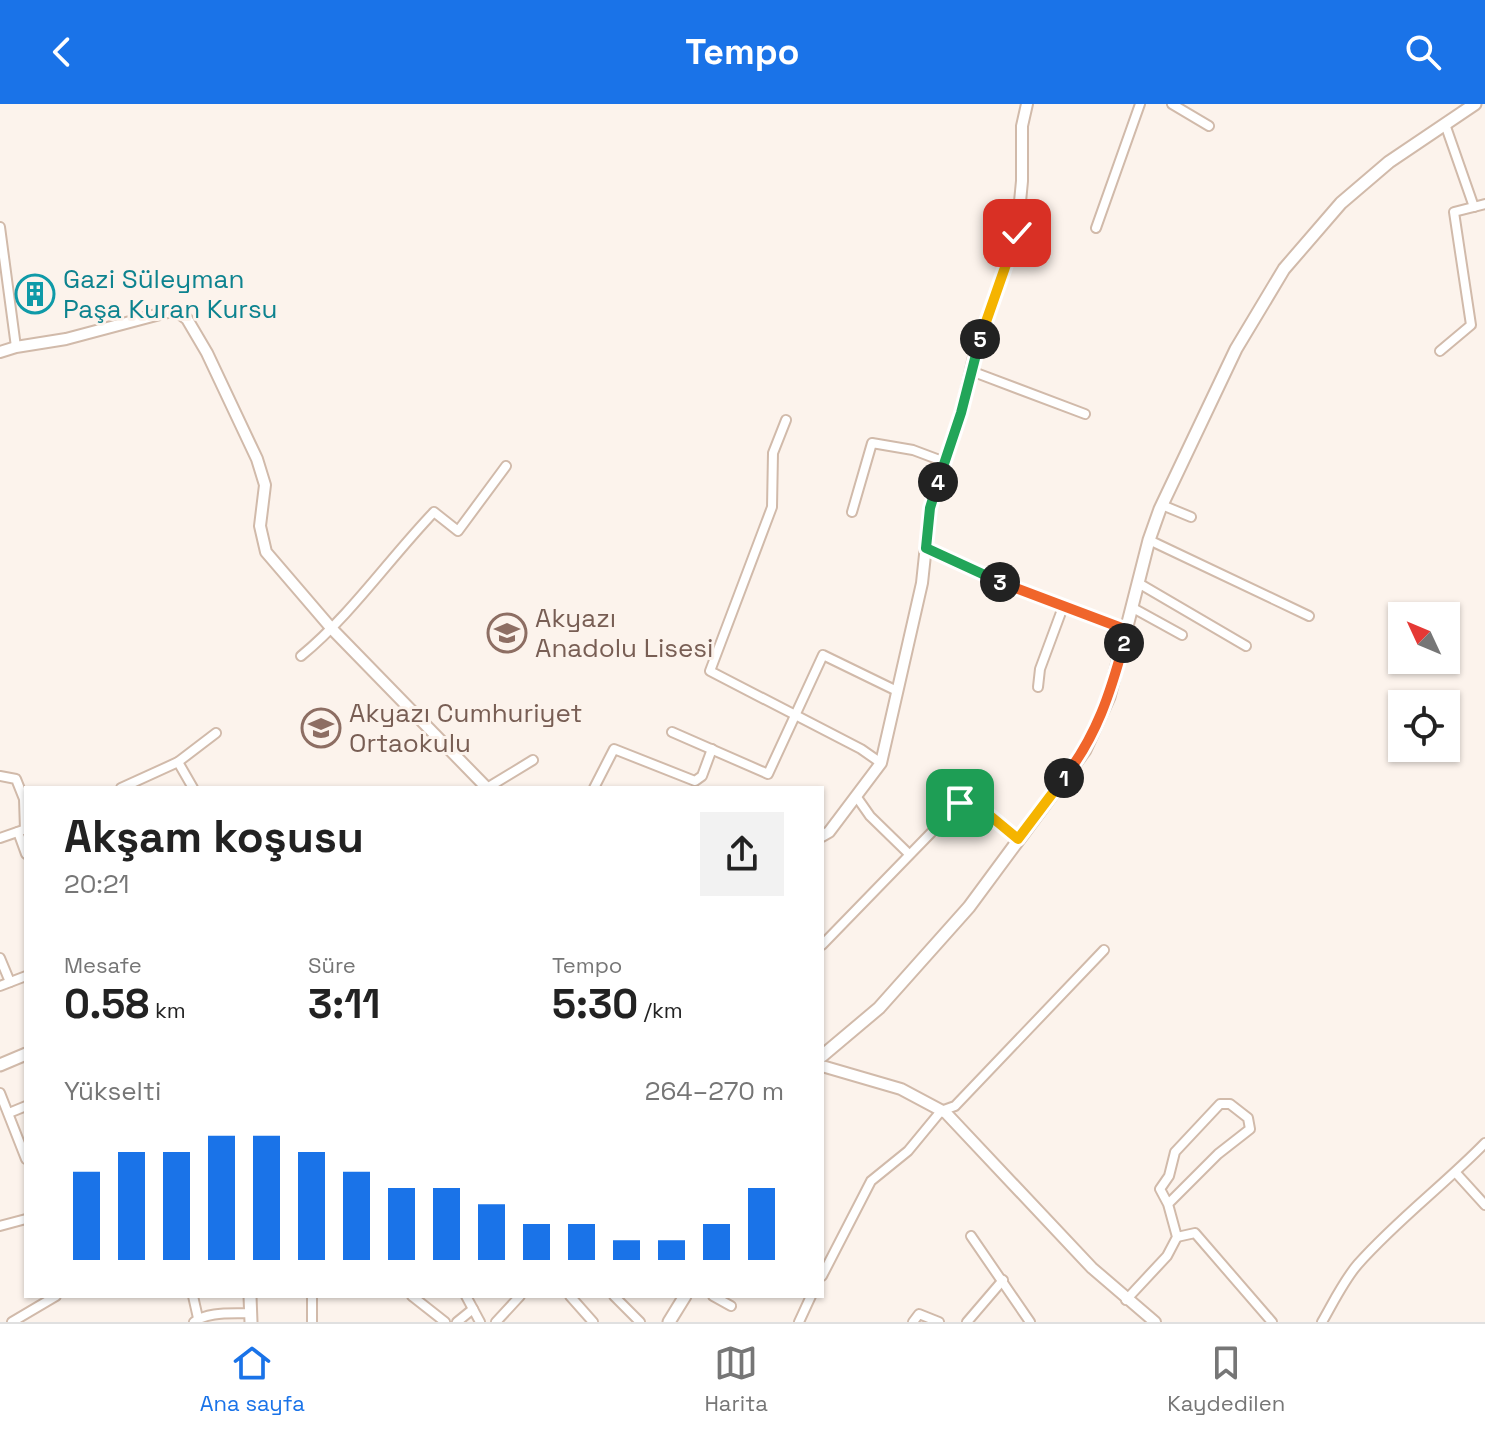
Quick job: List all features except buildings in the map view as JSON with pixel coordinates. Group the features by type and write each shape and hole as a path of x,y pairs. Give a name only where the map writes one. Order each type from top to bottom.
{"main road":[{"path":"824,1054 879,1008 969,907 1085,750 1109,697 1149,540 1162,505 1236,349 1284,269 1341,203 1389,162 1475,104"},
{"path":"0,1065 24,1055"},
{"path":"669,1322 684,1298"}],"street":[{"path":"824,835 881,763 922,583 930,508 1017,233 1022,181 1022,126 1027,104"},
{"path":"1096,228 1140,104"},
{"path":"1172,104 1209,126"},
{"path":"1445,124 1474,207"},
{"path":"1440,351 1471,325 1454,212 1485,204"},
{"path":"0,227 16,347"},
{"path":"0,352 66,339 175,310 187,319 207,353 257,459 265,485 260,526 266,552 332,629 485,786"},
{"path":"971,371 1085,414"},
{"path":"786,420 773,453 772,507 710,671 861,749 881,763"},
{"path":"852,512 872,443 913,450 945,462"},
{"path":"301,656 332,629 400,547 434,512 458,531 506,466"},
{"path":"1162,505 1191,517"},
{"path":"1149,540 1309,616"},
{"path":"926,548 1001,583 1127,630"},
{"path":"1140,584 1246,646"},
{"path":"1038,687 1040,669 1063,607"},
{"path":"1133,608 1182,635"},
{"path":"672,732 768,774 823,655 897,691"},
{"path":"125,786 178,762 216,733"},
{"path":"595,786 614,749 695,781 702,776 712,749"},
{"path":"490,786 533,760"},
{"path":"178,762 192,786"},
{"path":"0,776 16,779 24,799 23,830 0,838"},
{"path":"856,796 870,816 909,854"},
{"path":"824,943 960,803 971,800 1018,839"},
{"path":"824,1272 871,1181 908,1151 941,1111 955,1106 1104,950"},
{"path":"0,958 10,982"},
{"path":"0,986 24,977"},
{"path":"824,1067 901,1089 941,1111 1092,1268 1155,1322"},
{"path":"0,1093 24,1154"},
{"path":"1126,1300 1167,1256 1177,1237 1168,1204 1160,1189 1169,1176 1175,1152 1220,1104 1230,1104 1248,1118 1250,1129 1218,1154 1168,1204"},
{"path":"9,1113 24,1107"},
{"path":"1322,1322 1356,1266 1485,1143"},
{"path":"1456,1173 1485,1205"},
{"path":"0,1226 24,1220"},
{"path":"1177,1237 1195,1233 1272,1322"},
{"path":"971,1236 1030,1322"},
{"path":"967,1322 1003,1280"},
{"path":"12,1322 53,1298"},
{"path":"193,1298 196,1320 217,1314 250,1318"},
{"path":"312,1298 312,1322"},
{"path":"415,1298 445,1322"},
{"path":"467,1298 480,1322"},
{"path":"496,1322 518,1298"},
{"path":"572,1298 593,1322"},
{"path":"616,1298 640,1322"},
{"path":"717,1298 731,1306"},
{"path":"799,1322 810,1298"},
{"path":"457,1322 473,1309"},
{"path":"913,1322 919,1314 939,1322"}],"place":[{"name":"Gazi Süleyman Paşa Kuran Kursu","path":"35,294"},
{"name":"Akyazı Anadolu Lisesi","path":"507,633"},
{"name":"Akyazı Cumhuriyet Ortaokulu","path":"321,728"}],"route":[{"path":"960,803 971,800 1018,839 1085,750 1109,697 1127,630 1001,583 926,548 930,508 961,413 974,357 1017,233"}]}
